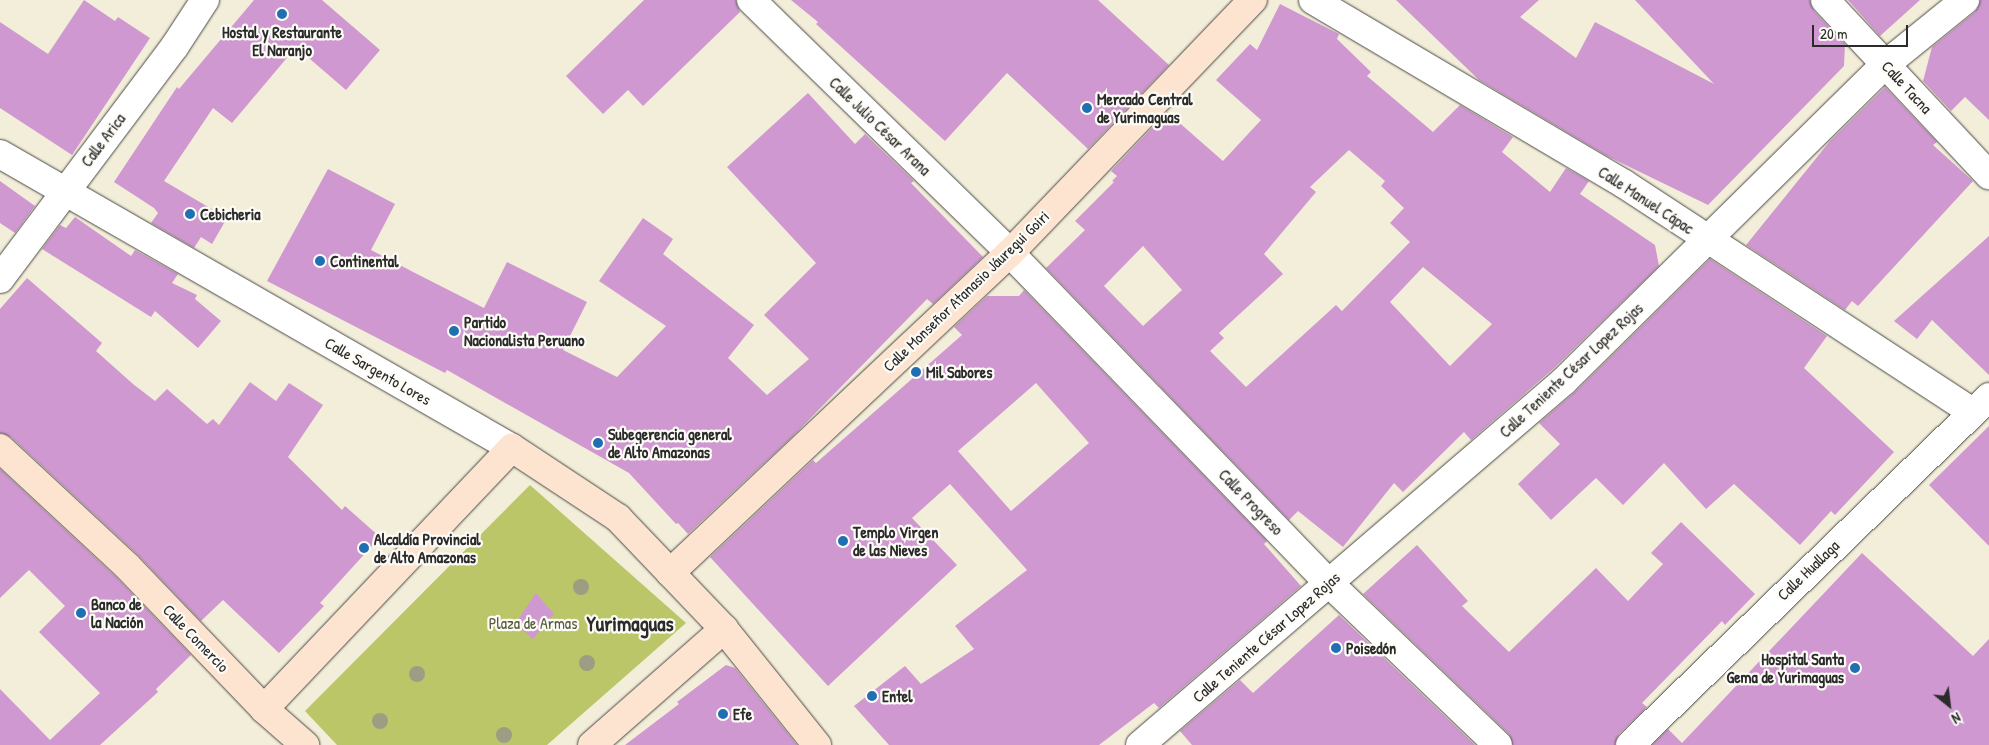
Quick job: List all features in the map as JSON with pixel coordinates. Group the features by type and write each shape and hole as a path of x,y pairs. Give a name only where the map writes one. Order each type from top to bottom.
{"street":[{"name":"Calle Arica","path":"0,278 175,46 205,0"},
{"name":"Calle Julio César Arana","path":"751,0 1010,253"},
{"name":"Calle Monseñor Atanasio Jáuregui Goiri","path":"670,573 1010,253 1253,0"},
{"name":"Calle Manuel Cápac","path":"1313,0 1624,184 1708,239 1980,405"},
{"name":"Calle Tacna","path":"1825,0 1989,176"},
{"name":"Calle Teniente César Lopez Rojas","path":"1140,745 1564,380 1886,64 1965,0"},
{"name":"Calle Sargento Lores","path":"0,154 512,448 618,518 724,629 817,745"},
{"name":"Calle Progreso","path":"1010,253 1329,583 1498,745"},
{"name":"Calle Huallaga","path":"1630,745 1980,405"},
{"name":"Calle Comercio","path":"0,448 127,566 264,709 305,745"},
{"path":"264,709 512,448"},
{"path":"592,745 724,629"}],"green space":[{"name":"Plaza de Armas","path":"530,485 686,623 547,745 337,745 305,711"}],"building":[{"path":"84,0 115,21 118,17 150,38 72,155 0,108 0,22 48,54"},
{"path":"254,0 322,0 380,50 346,90 296,47 232,123 213,108 164,181 227,218 212,244 201,237 194,248 151,223 158,213 154,208 114,182 177,87 179,89"},
{"path":"644,0 736,0 740,12 643,106 628,90 603,114 566,76"},
{"path":"791,0 1098,0 1169,65 1088,149 1007,73 945,141 816,24 818,22"},
{"path":"1396,0 1539,0 1520,17 1576,58 1595,22 1714,84 1635,0 1810,0 1814,11 1845,44 1844,66 1708,205 1607,156 1479,80"},
{"path":"1848,0 1920,0 1880,36"},
{"path":"1980,0 1989,0 1989,120 1965,97 1951,111 1923,81 1932,47 1975,12"},
{"path":"1280,4 1339,34 1337,39 1371,72 1367,76 1433,132 1460,105 1513,137 1502,152 1550,192 1566,168 1589,181 1580,194 1655,245 1659,266 1553,369 1471,440 1464,432 1403,492 1394,483 1343,547 1298,511 1289,520 1046,268 1085,230 1075,221 1114,182 1112,181 1117,176 1111,171 1167,112 1223,161 1261,120 1216,80 1250,44 1257,50","holes":["1349,150 1385,181 1381,186 1404,208 1390,223 1410,242 1342,311 1336,305 1246,387 1210,351 1224,338 1219,333 1283,274 1264,254 1316,192 1310,187","1143,246 1182,290 1143,326 1104,286","1423,267 1492,324 1450,366 1390,302"]},
{"path":"1885,87 1937,142 1933,145 1973,181 1858,306 1852,301 1845,310 1746,245 1830,141"},
{"path":"808,93 855,144 865,134 914,181 911,183 983,257 933,304 927,299 792,437 688,534 678,523 676,524 629,473 447,370 445,373 267,281 328,169 395,204 371,250 417,274 484,308 507,262 587,302 563,350 617,377 666,326 599,281 643,218 673,239 663,254 754,325 728,358 767,395 809,359 764,315 816,263 727,167"},
{"path":"0,181 35,206 15,233 0,223"},
{"path":"75,217 131,256 135,250 178,274 172,283 197,295 195,299 221,321 198,348 155,311 151,317 42,249 60,225 66,228"},
{"path":"1989,236 1989,375 1932,320 1917,339 1894,321"},
{"path":"1710,259 1827,336 1804,368 1894,452 1835,515 1831,511 1800,545 1734,484 1706,509 1664,463 1623,505 1596,478 1551,520 1518,484 1560,444 1539,423 1575,392"},
{"path":"27,278 102,343 96,351 133,384 155,401 167,389 207,424 213,419 219,425 250,382 276,401 289,383 323,405 288,457 342,510 345,506 380,537 320,603 324,606 279,653 223,600 201,621 138,555 11,437 0,433 0,309"},
{"path":"1024,290 1267,541 1264,544 1301,586 1159,708 1154,703 1099,745 889,745 854,706 905,666 921,684 974,649 955,626 1027,570 950,484 912,518 957,565 828,686 710,557 813,460 816,463 962,335 954,327 987,296 1019,296","holes":["1036,383 1089,443 1011,511 958,451"]},
{"path":"1989,426 1989,546 1929,485"},
{"path":"0,469 116,577 191,655 156,689 158,692 100,745 0,745 0,689 50,740 100,693 39,632 65,606 29,570 0,598"},
{"path":"1681,522 1755,594 1725,625 1722,621 1642,703 1647,707 1619,734 1615,745 1513,745 1509,734 1363,594 1417,545 1468,601 1462,606 1509,652 1596,568 1628,601 1663,564 1651,553"},
{"name":"Hospital Santa Gema de Yurimaguas","path":"1862,553 1973,656 1989,639 1989,745 1652,745 1668,729 1682,743"},
{"path":"536,593 554,614 533,639 515,624"},
{"path":"1339,615 1475,745 1192,745 1180,731 1240,680 1253,693"},
{"path":"726,665 735,668 797,745 625,745 679,704 677,702"}],"place":[{"name":"Hostal y Restaurante El Naranjo","path":"282,14"},
{"name":"Mercado Central de Yurimaguas","path":"1087,108"},
{"name":"Cebicheria","path":"190,214"},
{"name":"Continental","path":"320,261"},
{"name":"Partido Nacionalista Peruano","path":"454,331"},
{"name":"Mil Sabores","path":"916,372"},
{"name":"Subegerencia general de Alto Amazonas","path":"598,443"},
{"name":"Templo Virgen de las Nieves","path":"843,541"},
{"name":"Alcaldía Provincial de Alto Amazonas","path":"364,548"},
{"name":"Banco de la Nación","path":"81,613"},
{"name":"Poisedón","path":"1336,648"},
{"name":"Hospital Santa Gema de Yurimaguas","path":"1855,668"},
{"name":"Entel","path":"872,696"},
{"name":"Efe","path":"723,714"}],"district":[{"name":"Yurimaguas","path":"630,624"}]}
